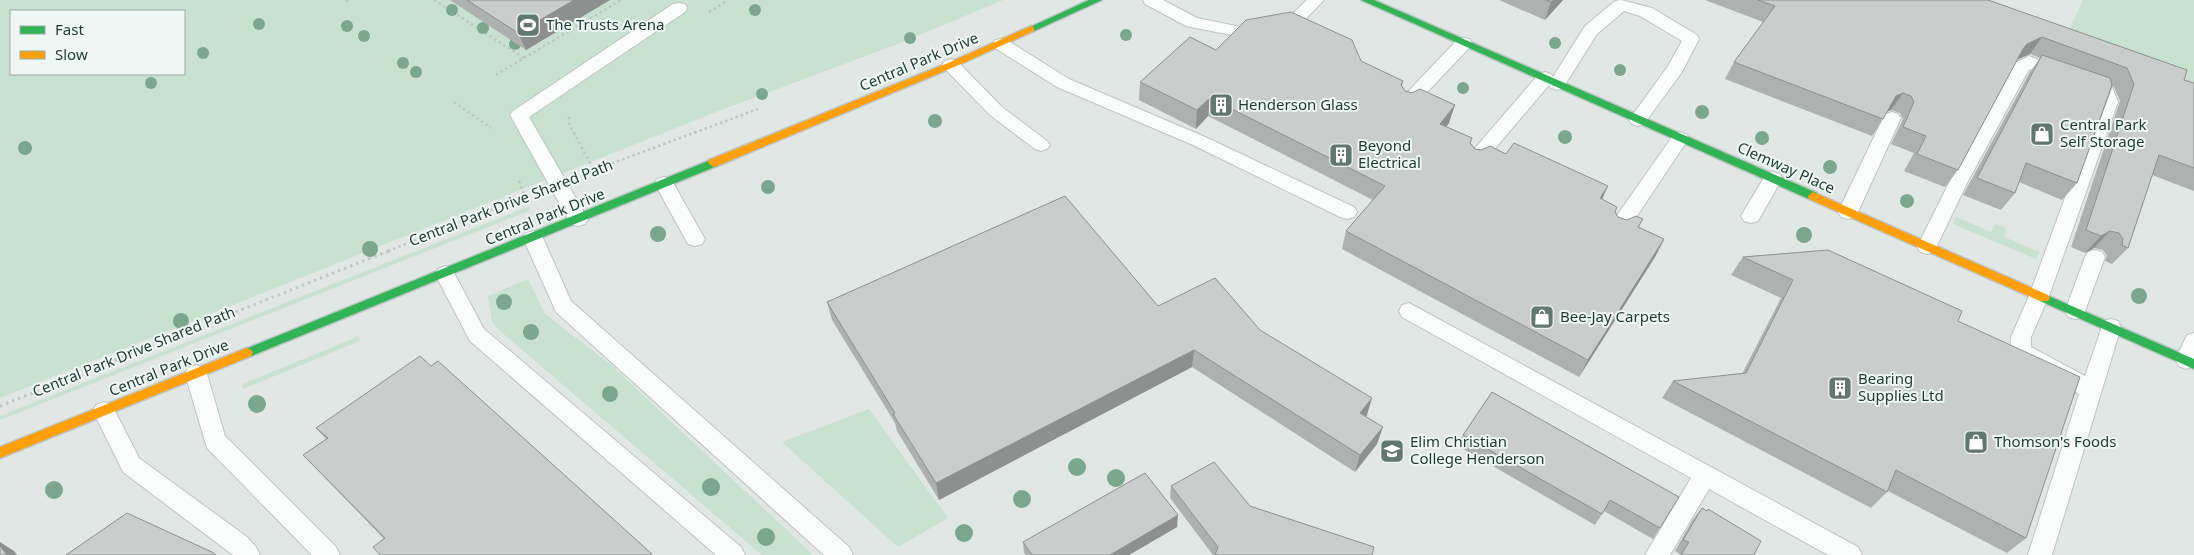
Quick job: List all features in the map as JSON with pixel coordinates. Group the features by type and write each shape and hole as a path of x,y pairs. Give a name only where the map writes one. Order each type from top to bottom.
{"main road":[{"name":"Central Park Drive","path":"0,453 664,184 1001,44 1097,0"},
{"name":"Clemway Place","path":"1366,0 2075,312 2191,355"}],"lane":[{"path":"1151,0 1192,22 1241,32 1293,22 1316,0"},
{"path":"1476,160 1551,81 1591,30 1621,5 1646,12 1691,39 1676,68 1638,120"},
{"path":"578,219 559,183 518,115 679,8"},
{"path":"1407,103 1464,43"},
{"path":"1001,44 1063,83 1199,141 1348,212"},
{"path":"1927,247 1958,183 2022,67 2029,62 2106,92 2109,102 2039,296 2022,337 2021,350 2092,390"},
{"path":"951,65 996,111 1041,145"},
{"path":"1848,212 1892,118"},
{"path":"1618,229 1680,138"},
{"path":"1751,216 1773,179"},
{"path":"664,184 695,239"},
{"path":"533,238 563,306 841,555"},
{"path":"2075,312 2095,257"},
{"path":"445,274 477,334 733,555"},
{"path":"1409,311 1850,555"},
{"path":"2040,555 2112,327"},
{"path":"196,374 214,441 328,555"},
{"path":"104,411 131,464 239,545 248,555"},
{"path":"1657,555 1705,475"}],"path":[{"path":"434,0 524,58"},
{"path":"496,75 621,0"},
{"path":"709,12 728,0"},
{"path":"454,102 494,129"},
{"name":"Central Park Drive Shared Path","path":"0,406 559,183 767,106"},
{"path":"518,178 525,197"}],"green space":[{"path":"0,0 1003,0 903,42 721,110 0,398"},
{"path":"2083,0 2194,0 2194,86 2065,39"},
{"path":"530,206 529,211 0,420 0,416"},
{"path":"1956,217 1991,232 1995,224 2006,228 2004,237 2039,252 2036,259 1953,224"},
{"path":"528,279 545,314 610,364 813,555 762,555 499,330 492,322 488,296"},
{"path":"359,336 360,341 243,389 243,384"},
{"path":"869,409 948,518 898,547 782,442"}],"building":[{"path":"467,0 574,0 518,33"},
{"path":"1758,0 1988,0 2187,70 2184,80 2194,83 2194,168 2159,155 2128,248 2122,245 2123,239 2119,233 2110,231 2101,236 2086,230 2134,84 2127,68 2042,37 2027,44 1958,170 1917,154 1926,136 1903,127 1914,102 1911,96 1903,93 1896,96 1883,119 1734,62 1775,6"},
{"path":"1291,12 1352,40 1361,61 1403,81 1401,85 1405,91 1412,93 1420,89 1455,105 1440,124 1472,138 1470,143 1475,149 1481,150 1490,146 1506,154 1514,143 1608,186 1600,198 1617,207 1615,212 1618,217 1627,220 1636,216 1643,219 1638,227 1664,239 1588,360 1346,231 1385,186 1210,98 1197,110 1140,82 1190,37 1216,50 1246,20"},
{"path":"2042,55 2110,78 2112,85 2077,183 2026,163 2015,193 1977,178"},
{"path":"1065,196 1158,306 1215,278 1260,330 1372,398 1360,413 1383,427 1360,455 1194,350 936,483 827,302"},
{"path":"1828,250 1962,311 1958,321 2080,377 2026,538 1896,470 1887,492 1673,381 1746,373 1793,280 1743,257"},
{"path":"420,356 431,366 438,361 652,554 380,555 373,547 385,538 303,455 328,438 316,428"},
{"path":"1492,392 1679,497 1660,528 1610,500 1602,514 1463,435"},
{"path":"1214,462 1250,506 1374,547 1372,555 1215,555 1218,547 1171,486"},
{"path":"1145,473 1178,515 1110,555 1032,555 1023,542"},
{"path":"1702,508 1707,511 1708,509 1761,541 1754,555 1681,555 1689,542 1683,540"},
{"path":"127,513 214,553 216,555 66,555"},
{"path":"0,546 7,555 0,555"}],"traffic: fast":[{"path":"1031,29 1097,0"},
{"path":"1366,0 1813,196"},
{"path":"247,353 713,163"},
{"path":"2044,298 2194,364"}],"traffic: slow":[{"path":"713,163 951,65 1031,29"},
{"path":"1813,196 2044,298"},
{"path":"0,453 247,353"}],"place":[{"name":"The Trusts Arena","path":"528,25"},
{"name":"Henderson Glass","path":"1221,105"},
{"name":"Central Park Self Storage","path":"2042,134"},
{"name":"Beyond Electrical","path":"1341,155"},
{"name":"Bee-Jay Carpets","path":"1542,317"},
{"name":"Bearing Supplies Ltd","path":"1840,388"},
{"name":"Thomson's Foods","path":"1976,442"},
{"name":"Elim Christian College Henderson","path":"1392,451"}]}
